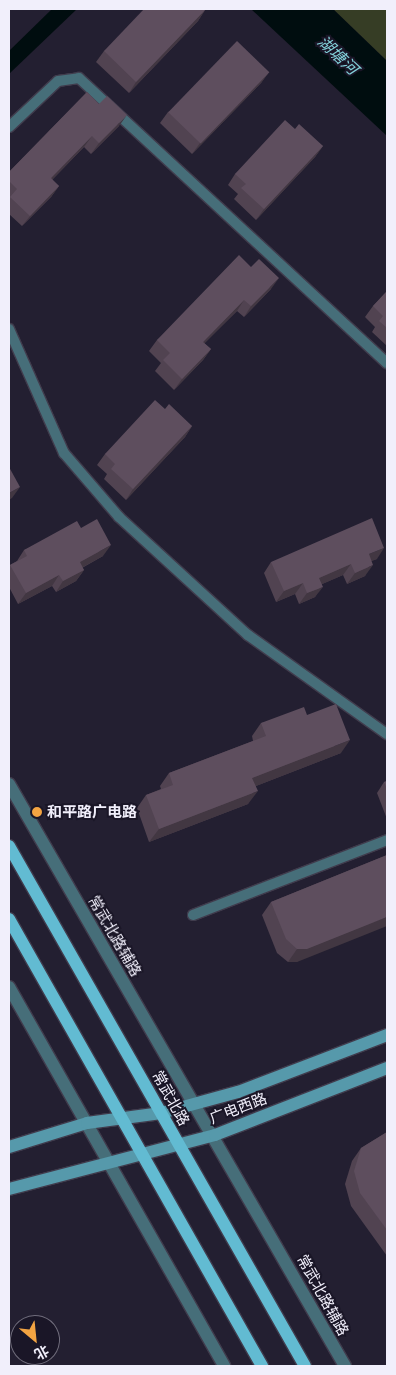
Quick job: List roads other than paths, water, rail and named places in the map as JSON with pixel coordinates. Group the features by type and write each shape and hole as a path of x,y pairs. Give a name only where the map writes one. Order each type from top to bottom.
{"main road":[{"name":"常武北路","path":"9,846 305,1366"},
{"path":"9,919 262,1366"},
{"name":"广电西路","path":"88,1123 123,1120 161,1113 238,1092 387,1035"},
{"name":"广电西路","path":"9,1189 107,1160 141,1154 215,1135 387,1068"},
{"path":"9,1147 88,1123"}],"street":[{"name":"常武北路辅路","path":"9,784 215,1135 345,1366"},
{"path":"9,987 88,1123 224,1366"}],"lane":[{"path":"9,127 58,81 79,78 387,363"},
{"path":"9,329 64,453 119,517 248,636 387,734"},
{"path":"193,915 387,840"}],"water":[{"path":"52,9 77,9 9,74 9,51"},
{"name":"湖塘河","path":"251,9 333,9 387,61 387,136"}],"place":[{"name":"和平路广电路","path":"37,812"}]}
